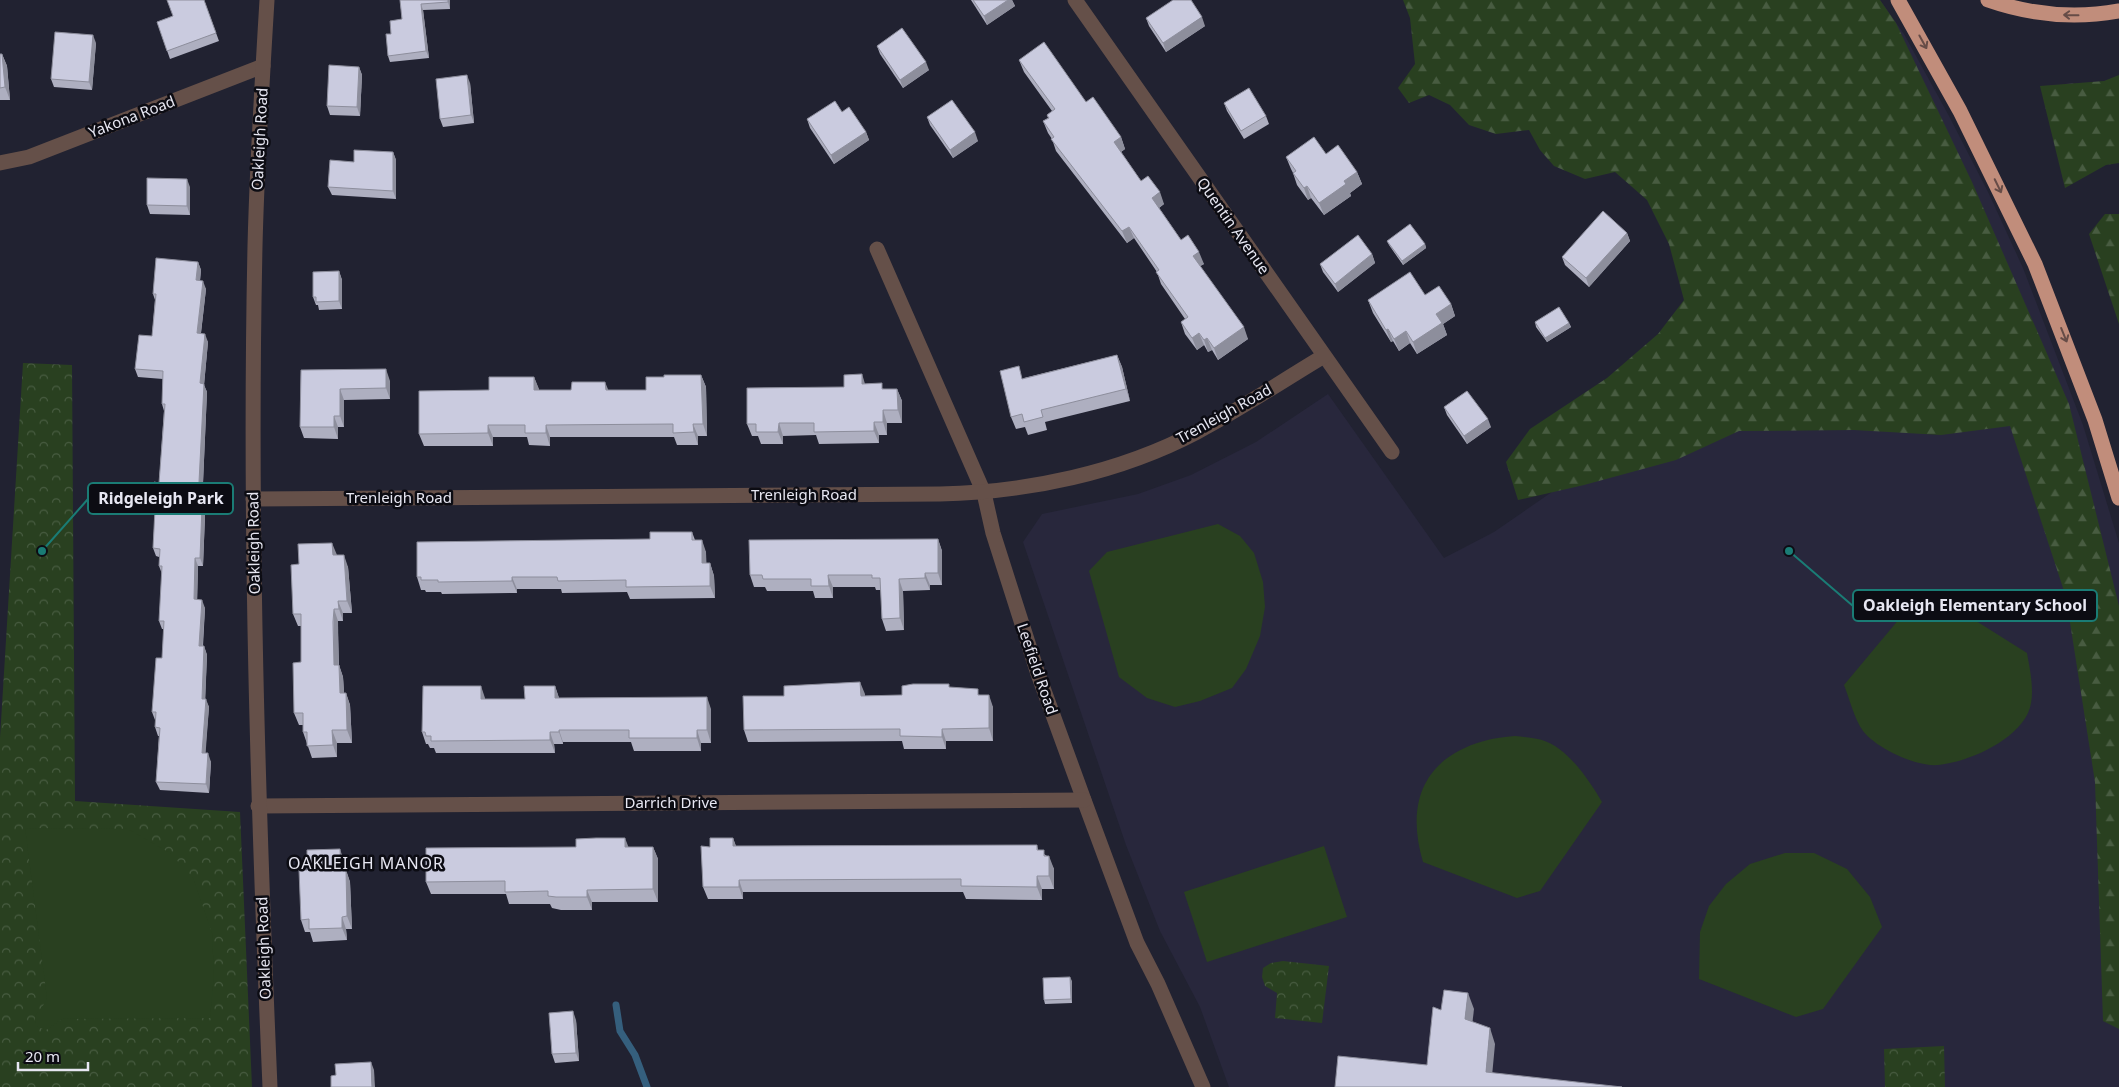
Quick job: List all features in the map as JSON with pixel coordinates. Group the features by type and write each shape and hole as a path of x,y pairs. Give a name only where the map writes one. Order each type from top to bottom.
{"highway":[{"path":"1898,0 1960,111 2035,264 2095,420 2119,498"},
{"path":"1988,0 2016,10 2056,15 2094,16 2119,11"}],"street":[{"name":"Oakleigh Road","path":"267,0 255,247 253,498 258,806 270,1087"},
{"name":"Quentin Avenue","path":"1075,0 1392,452"},
{"name":"Yakona Road","path":"0,163 29,157 263,66"},
{"name":"Leefield Road","path":"877,248 984,493 993,533 1038,674 1084,800 1137,943 1158,984 1203,1087"},
{"name":"Trenleigh Road","path":"253,498 984,493 1026,488 1098,470 1148,453 1196,432 1324,356"},
{"name":"Darrich Drive","path":"258,806 1084,800"}],"shaded area":[{"path":"1880,0 1904,34 1949,116 1989,194 2023,268 2083,425 2119,543 2119,1087 1229,1087 1200,1007 1160,931 1126,845 1023,542 1042,514 1138,494 1191,475 1256,442 1328,394 1444,558 1494,532 1779,335"}],"green space":[{"path":"1403,0 1880,0 1896,23 1972,182 2069,404 2119,606 2119,1029 2103,1021 2095,782 2066,597 2010,426 1941,435 1854,430 1739,431 1676,460 1584,485 1518,500 1506,462 1530,429 1607,378 1658,334 1684,300 1669,244 1647,200 1615,172 1585,179 1554,166 1540,150 1529,130 1496,134 1469,125 1450,105 1429,95 1409,103 1398,88 1415,64 1410,18"},
{"path":"2119,75 2119,163 2106,165 2065,188 2040,86 2104,81"},
{"path":"2105,214 2119,214 2119,324 2089,234"},
{"path":"23,363 72,365 75,801 240,812 252,1087 0,1087 0,738"},
{"path":"1218,524 1240,536 1254,553 1263,582 1265,607 1260,636 1246,669 1232,688 1200,701 1175,707 1147,698 1119,677 1089,571 1107,552"},
{"path":"1938,597 2027,653 2032,683 2032,699 2028,713 2021,723 2012,733 1989,749 1963,760 1929,765 1897,755 1877,744 1869,737 1857,720 1844,685 1915,600"},
{"path":"1515,736 1542,740 1561,750 1577,766 1602,802 1540,891 1517,898 1423,862 1418,841 1417,821 1418,803 1424,786 1433,772 1446,759 1463,749 1484,741"},
{"path":"25,828 128,829 170,853 193,878 212,933 214,975 210,1018 62,1019 46,1030 38,1027 35,1019 47,998"},
{"path":"1324,846 1347,917 1207,962 1184,892"},
{"path":"1785,853 1814,853 1847,869 1870,897 1882,927 1823,1009 1796,1017 1699,979 1700,932 1709,906 1726,884 1750,864"},
{"path":"1283,961 1329,966 1322,1023 1275,1018 1277,993 1265,986 1262,977 1263,968 1271,963"},
{"path":"1944,1046 1945,1087 1885,1087 1884,1049"}],"building":[{"path":"167,0 204,0 216,33 167,51 157,22 173,16"},
{"path":"400,0 448,0 448,2 421,4 426,51 388,56 386,34 391,34 390,21 402,19"},
{"path":"973,0 1008,0 984,16"},
{"path":"1173,0 1191,0 1202,17 1163,43 1146,18"},
{"path":"902,28 926,62 900,80 877,46"},
{"path":"55,32 93,35 89,82 51,79"},
{"path":"1044,42 1086,102 1093,97 1121,137 1114,142 1141,181 1148,176 1160,192 1152,198 1181,240 1188,235 1199,252 1193,256 1244,327 1214,348 1207,338 1204,340 1199,333 1192,338 1181,322 1188,317 1156,272 1159,270 1129,227 1122,231 1051,139 1054,137 1043,121 1049,118 1047,115 1055,109 1019,60"},
{"path":"0,54 2,54 5,87 0,88"},
{"path":"329,65 359,67 357,107 327,106"},
{"path":"467,75 471,115 440,119 436,79"},
{"path":"1249,88 1266,116 1241,131 1224,103"},
{"path":"952,100 975,132 950,150 927,117"},
{"path":"835,101 842,112 849,107 866,132 831,155 807,119"},
{"path":"1314,137 1326,154 1338,145 1357,172 1344,181 1346,184 1319,203 1307,186 1304,188 1293,173 1296,171 1286,157"},
{"path":"354,150 393,152 393,191 328,187 330,160 354,162"},
{"path":"147,178 187,179 187,206 147,205"},
{"path":"1603,211 1627,233 1586,278 1562,257"},
{"path":"1410,224 1425,244 1402,261 1387,241"},
{"path":"1358,235 1372,254 1335,284 1320,264"},
{"path":"156,258 198,262 196,280 203,281 197,333 205,334 200,383 204,384 199,482 203,482 200,558 195,558 194,599 202,600 199,646 204,646 202,699 206,699 202,753 208,753 206,784 156,782 160,728 155,727 156,712 152,712 156,658 162,658 164,621 159,621 162,566 159,566 160,549 153,548 155,509 153,509 154,482 159,483 165,404 162,404 163,371 135,369 139,335 152,336 156,294 153,294"},
{"path":"339,271 339,301 316,302 316,297 313,297 313,272"},
{"path":"1410,272 1425,295 1439,286 1451,304 1436,314 1442,323 1413,342 1406,331 1394,339 1388,329 1386,330 1368,300"},
{"path":"1559,307 1569,323 1545,338 1535,322"},
{"path":"1117,355 1126,389 1041,410 1043,417 1024,422 1022,414 1011,417 1000,371 1019,366 1022,379"},
{"path":"386,369 386,388 340,389 340,416 334,416 334,427 300,427 301,370"},
{"path":"862,374 862,384 882,383 882,389 897,389 898,410 883,410 883,422 874,422 874,431 814,432 814,423 779,423 778,432 756,432 756,424 747,424 747,388 844,387 844,375"},
{"path":"664,375 701,375 703,424 693,424 694,432 673,433 673,424 546,425 546,433 525,433 525,425 488,425 488,433 419,434 419,391 489,390 489,377 534,377 534,390 571,390 572,382 605,382 606,390 646,390 646,377 664,377"},
{"path":"1467,391 1488,419 1464,436 1444,407"},
{"path":"650,532 692,532 692,540 702,540 702,563 710,563 710,586 626,587 626,580 558,581 557,577 512,577 512,581 438,582 438,580 421,580 421,577 417,577 417,542 650,539"},
{"path":"938,539 938,573 925,573 925,578 899,579 900,618 882,619 880,578 872,578 872,575 828,575 829,586 811,586 811,579 763,579 762,575 750,575 749,540"},
{"path":"332,543 333,555 344,555 347,601 338,601 339,609 334,609 333,622 334,665 339,665 340,693 346,693 347,730 332,730 333,745 307,746 307,732 303,732 303,713 294,713 293,663 301,662 301,614 293,614 291,565 299,564 298,544"},
{"path":"860,682 861,696 902,695 902,686 913,684 949,684 949,687 978,689 978,695 989,695 989,728 942,729 942,737 900,736 900,729 744,730 743,696 784,696 784,686"},
{"path":"423,686 481,686 481,699 525,699 524,686 555,686 555,698 707,697 707,730 697,730 697,738 629,738 629,730 559,730 559,732 550,732 550,740 431,741 431,736 426,736 425,732 422,732"},
{"path":"625,838 625,847 653,847 653,889 587,890 587,897 556,897 548,896 548,891 505,892 505,881 426,882 426,848 576,847 576,839"},
{"path":"710,838 733,838 733,846 1037,845 1037,850 1044,850 1044,856 1049,856 1049,876 1037,876 1037,887 961,886 961,879 739,880 739,887 703,887 701,846 710,847"},
{"path":"340,849 341,870 346,870 347,916 342,917 342,928 309,929 309,919 301,920 299,870 307,870 307,850"},
{"path":"1070,977 1071,999 1044,1000 1043,978"},
{"path":"1444,990 1468,993 1465,1019 1490,1028 1486,1072 1622,1087 1335,1087 1338,1056 1427,1065 1433,1007 1441,1010"},
{"path":"573,1011 576,1053 552,1054 549,1013"},
{"path":"371,1062 372,1087 331,1087 331,1076 336,1075 335,1064"}],"waterway":[{"path":"616,1005 620,1031 635,1055 647,1087"}],"place":[{"name":"Ridgeleigh Park","path":"42,551"},
{"name":"Oakleigh Elementary School","path":"1789,551"}],"district":[{"name":"OAKLEIGH MANOR","path":"366,863"}]}
